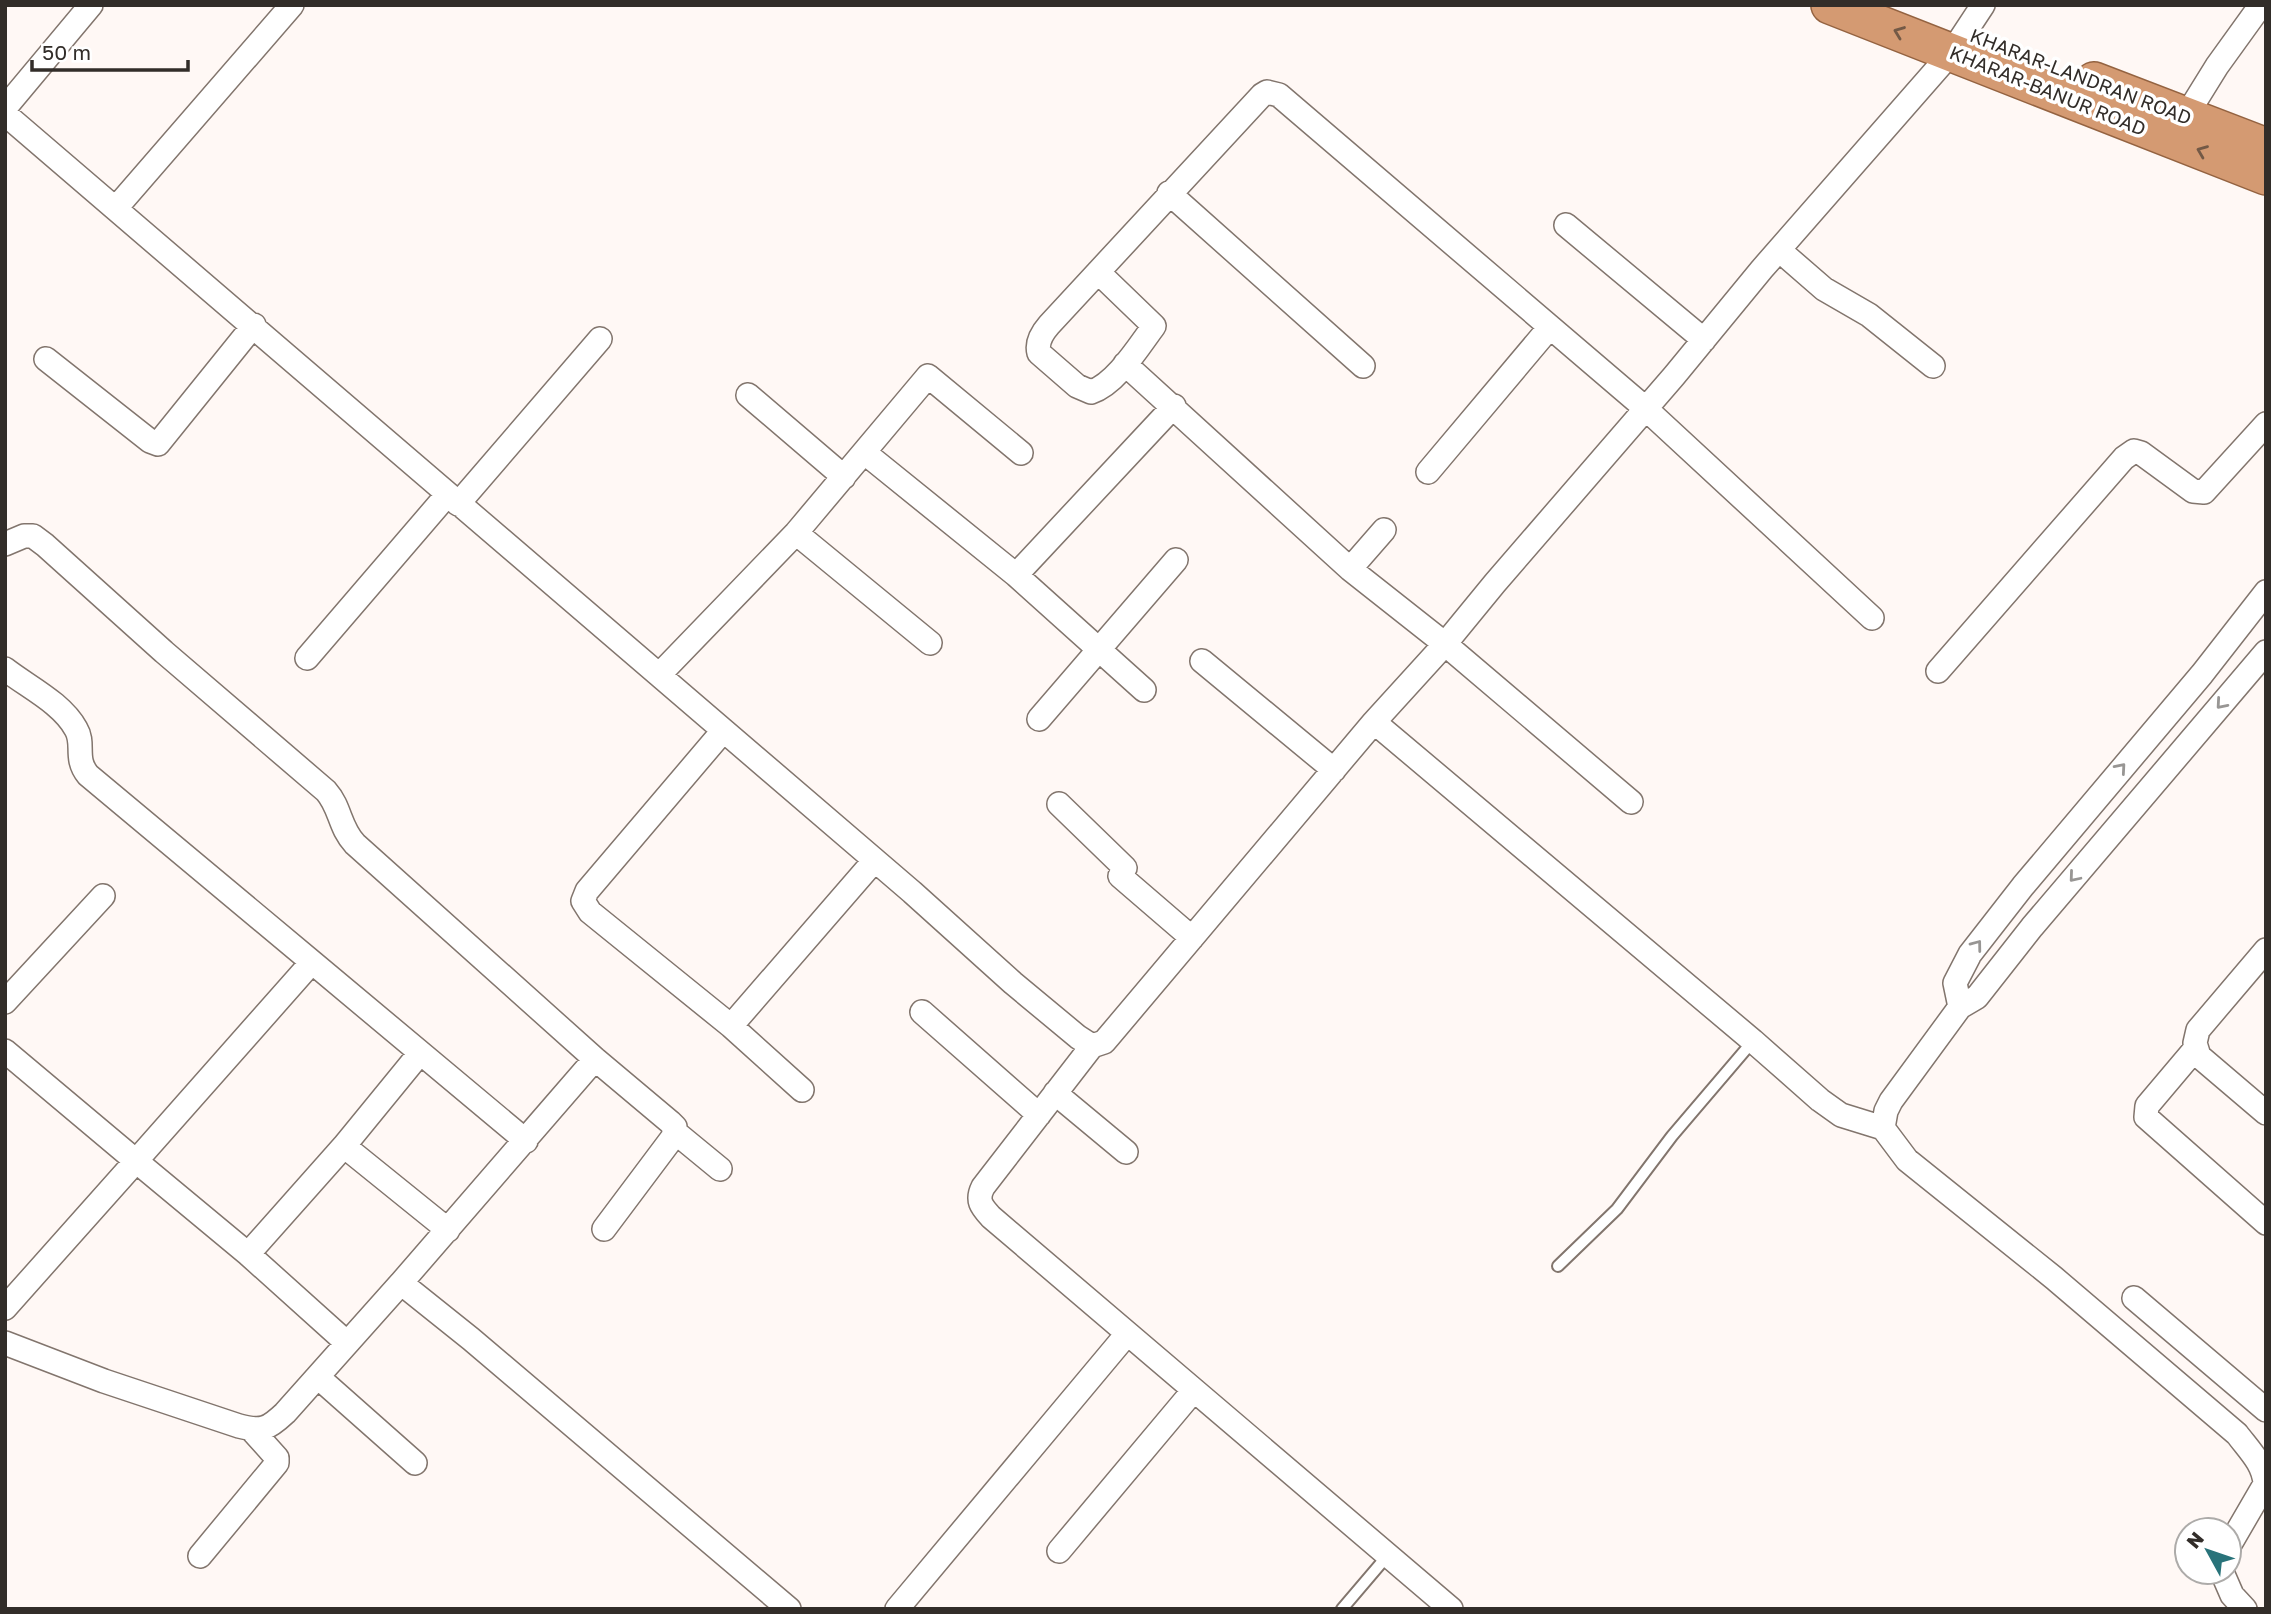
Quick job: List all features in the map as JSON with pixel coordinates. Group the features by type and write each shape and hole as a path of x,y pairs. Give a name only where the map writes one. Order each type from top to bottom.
{"highway":[{"name":"KHARAR-BANUR ROAD","path":"1830,5 1967,29 2266,176"},
{"name":"KHARAR-LANDRAN ROAD","path":"1897,5 1967,29 2266,146"}],"street":[{"path":"5,108 91,5"},
{"path":"116,208 292,5"},
{"path":"2186,116 2217,66 2261,5"},
{"path":"1451,1609 991,1217 980,1202 983,1187 1092,1045 1104,1042 1967,29"},
{"path":"1098,272 1154,326 1125,364 1104,385 1091,392 1077,386 1054,367 1038,348 1042,333 1169,194 1262,95 1267,92 1279,94 1645,408 1872,618"},
{"path":"5,114 254,325 1013,983 1078,1037 1092,1045"},
{"path":"1169,194 1363,366"},
{"path":"1566,225 1704,340"},
{"path":"1779,250 1824,289 1869,315 1933,366"},
{"path":"46,359 150,442 158,444 254,325"},
{"path":"1428,472 1550,327"},
{"path":"307,658 600,339"},
{"path":"1125,364 1350,569 1445,644 1631,802"},
{"path":"659,675 796,533 928,376 1021,453"},
{"path":"748,395 844,477"},
{"path":"1016,575 1174,406"},
{"path":"1938,671 2124,457 2134,452 2141,453 2193,491 2204,492 2266,424"},
{"path":"865,453 1016,575 1144,690"},
{"path":"1350,569 1384,530"},
{"path":"796,533 930,643"},
{"path":"5,544 24,536 33,537 76,570 164,652 326,790 335,803 343,829 355,844 675,1127 675,1132 604,1229"},
{"path":"1039,719 1175,560"},
{"path":"1960,1007 1955,983 1970,954 2022,886 2202,674 2266,592"},
{"path":"1883,1128 1891,1101 1960,1007 1977,997 2032,927 2266,652"},
{"path":"1202,661 1334,770"},
{"path":"5,669 54,705 78,730 80,763 88,775 526,1141"},
{"path":"1374,722 1753,1041 1800,1084 1834,1111 1883,1128 1907,1160 2054,1278 2237,1434 2260,1464 2265,1485 2243,1522"},
{"path":"723,731 587,891 583,901 590,912 731,1026 802,1090"},
{"path":"1059,804 1125,868 1120,876 1192,938"},
{"path":"731,1026 874,861"},
{"path":"5,1002 103,896"},
{"path":"2266,950 2195,1036 2199,1056 2266,1112"},
{"path":"5,1308 312,962"},
{"path":"922,1012 1039,1115"},
{"path":"2196,1048 2147,1106 2146,1117 2266,1223"},
{"path":"5,1051 248,1254 347,1343"},
{"path":"248,1254 344,1146 420,1053"},
{"path":"5,1343 104,1381 251,1429 261,1429 274,1423 319,1378 595,1059"},
{"path":"1055,1093 1126,1152"},
{"path":"675,1132 720,1169"},
{"path":"344,1146 448,1230"},
{"path":"401,1283 789,1609"},
{"path":"2134,1298 2266,1410"},
{"path":"897,1609 1127,1334"},
{"path":"319,1378 415,1463"},
{"path":"1059,1551 1194,1390"},
{"path":"200,1556 277,1463 277,1458 251,1429"},
{"path":"2228,1586 2232,1595 2245,1609"}],"lane":[{"path":"1558,1266 1617,1209 1672,1136 1753,1041"},
{"path":"1342,1609 1388,1554"}]}
